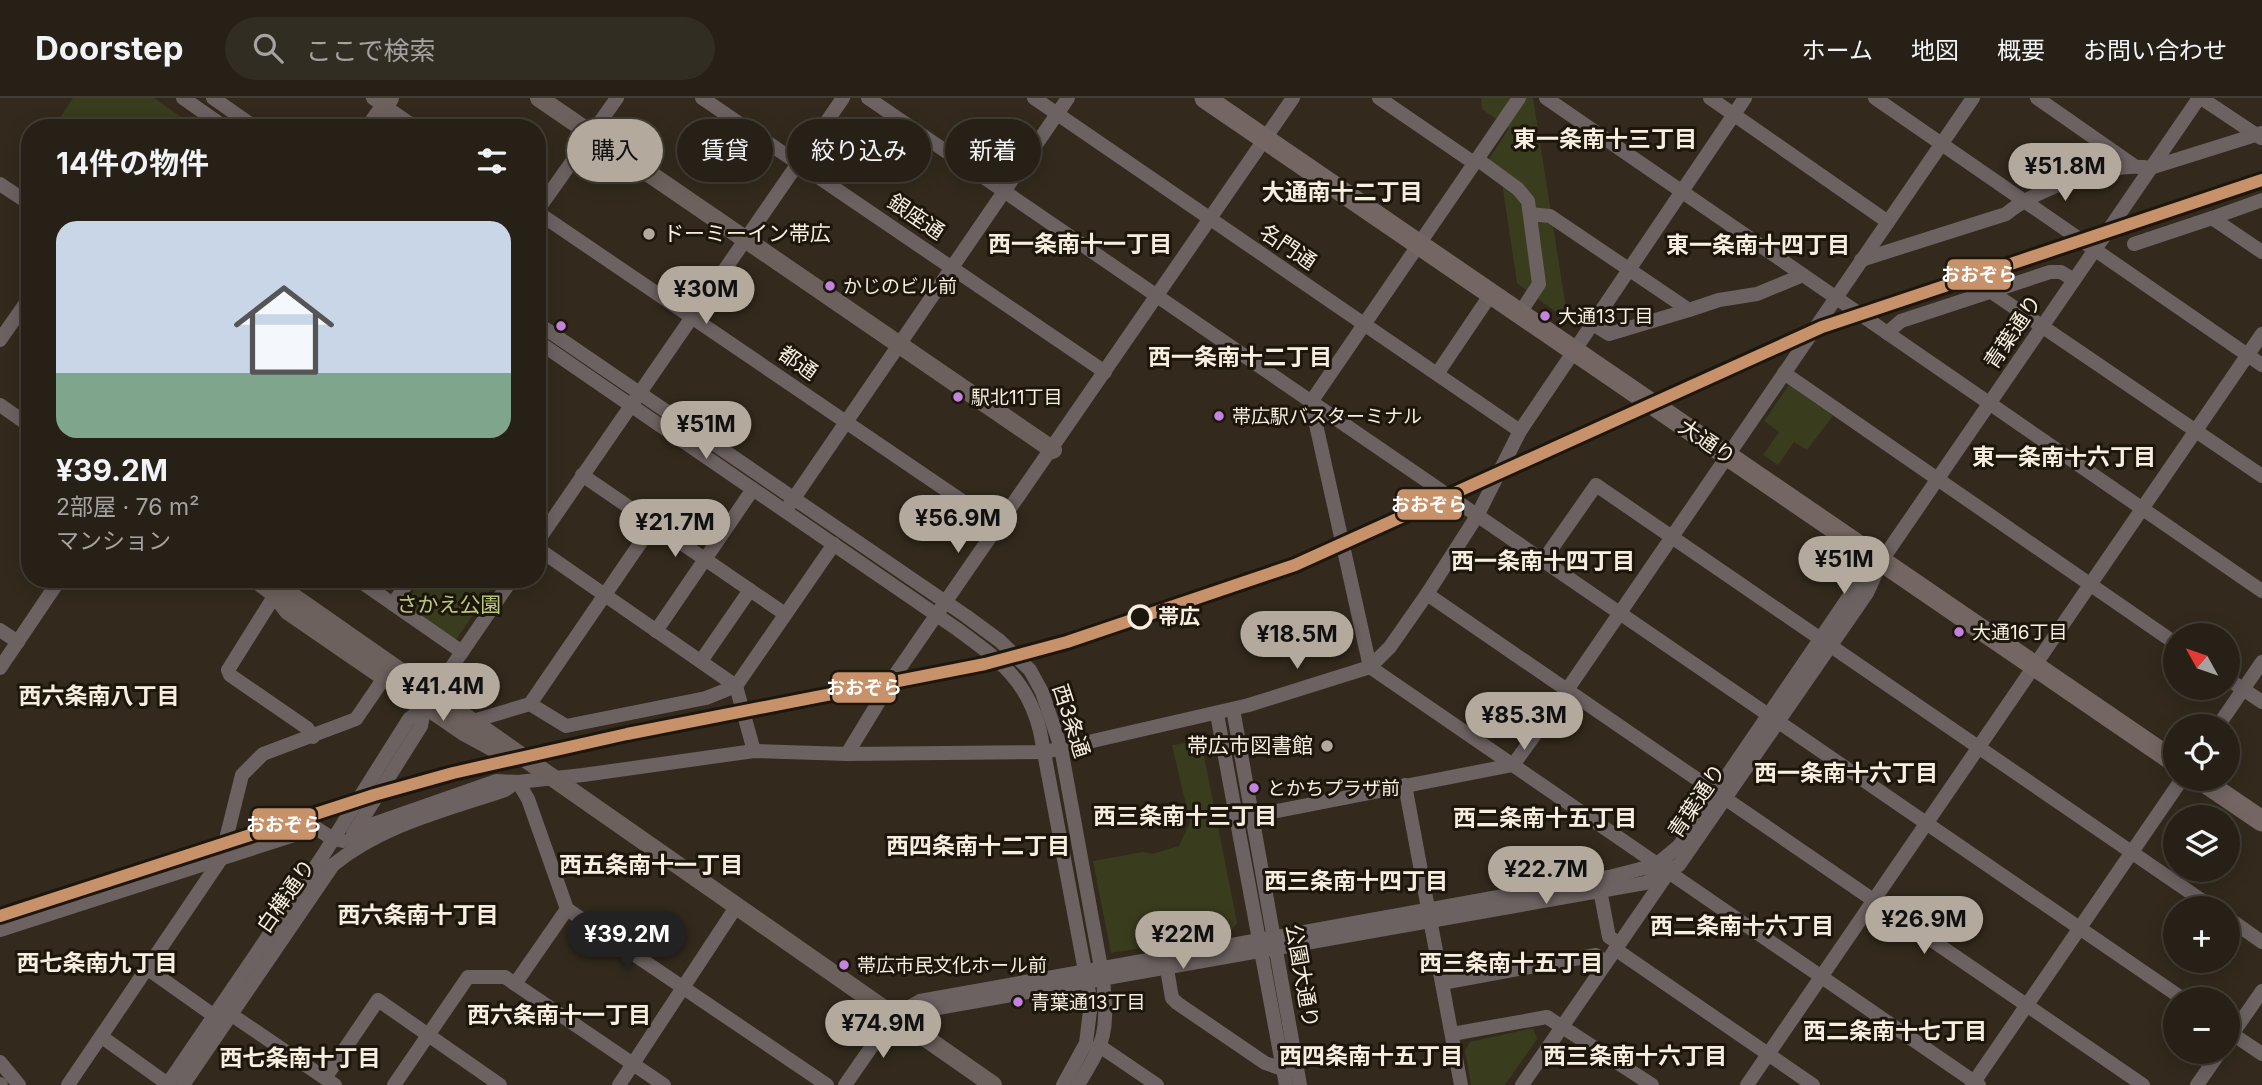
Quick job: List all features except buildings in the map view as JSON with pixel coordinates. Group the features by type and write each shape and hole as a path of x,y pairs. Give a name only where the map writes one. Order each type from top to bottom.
{"highway":[{"name":"大通り","path":"1205,98 2163,754"},
{"path":"2218,791 2262,821"}],"main road":[{"path":"539,98 570,119"},
{"path":"373,119 382,101"},
{"path":"662,182 1053,450"},
{"path":"280,588 288,611 384,678 473,721 550,778 993,1085"},
{"path":"281,588 429,700 464,733 550,778"}],"street":[{"path":"183,98 213,119"},
{"path":"214,98 243,119"},
{"path":"602,119 617,98"},
{"name":"銀座通","path":"702,98 787,154"},
{"path":"829,119 843,98"},
{"path":"868,98 2166,987"},
{"name":"名門通","path":"1034,98 1520,431"},
{"path":"786,511 1068,98"},
{"path":"847,754 895,675 1053,450 1293,98"},
{"path":"1379,98 1518,189 1528,201 1539,284 1520,313"},
{"path":"1519,98 1311,402 1370,667 1975,1084 2174,791"},
{"path":"1546,98 2262,591"},
{"path":"1710,98 1888,222"},
{"path":"1370,667 1390,647 1427,594 1477,516 1520,431 1745,98"},
{"path":"1875,98 2262,365"},
{"path":"1251,816 1513,765 1620,614 1973,98"},
{"path":"2038,98 2133,165"},
{"path":"2200,98 2260,136"},
{"name":"青葉通り","path":"1102,973 1167,969 1267,944 1429,915 1645,883 1662,869 1679,865 1720,795 1825,642 1867,593 1882,561 2200,98"},
{"path":"382,101 405,119"},
{"path":"1861,260 2006,214 2022,200 2114,168 2133,165 2150,168 2260,136"},
{"path":"546,199 567,169"},
{"path":"546,529 787,182"},
{"name":"銀座通","path":"828,182 1105,372"},
{"path":"0,184 21,198"},
{"path":"2134,244 2262,200"},
{"path":"1530,214 1550,216 1689,310"},
{"name":"都通","path":"546,218 999,526"},
{"path":"2212,218 2262,252"},
{"path":"1887,333 1901,321 2050,272 2061,272 2074,280"},
{"path":"1593,324 1609,334 1719,300 1757,294 1803,275"},
{"path":"1990,291 2262,476"},
{"path":"1437,374 1491,294"},
{"path":"0,340 21,310"},
{"name":"西3条通","path":"546,330 754,489 937,616 1014,674 1035,710 1045,752 1091,1003 1086,1043 1063,1085"},
{"path":"1746,1085 2262,334"},
{"name":"西3条通","path":"546,346 794,498 1000,640 1030,670 1042,692 1060,748 1102,973 1106,1018 1101,1047 1078,1085"},
{"path":"1784,373 1936,481 2163,635"},
{"path":"0,405 21,420"},
{"path":"582,475 785,614"},
{"path":"1543,561 1596,485 2196,896"},
{"path":"656,631 754,489"},
{"path":"473,721 530,704 654,523"},
{"path":"530,704 558,723 583,725 706,698 736,686 834,544"},
{"path":"546,554 736,686 754,751"},
{"path":"0,668 55,588"},
{"path":"279,588 228,670 230,675 307,728 313,737"},
{"path":"370,588 462,653"},
{"path":"393,604 404,588"},
{"path":"221,1012 341,840 409,719 429,700 506,588"},
{"path":"701,661 750,590"},
{"path":"1427,594 2143,1085"},
{"path":"0,629 18,642"},
{"path":"2226,714 2262,662"},
{"name":"白樺通り","path":"341,840 370,818 496,781 518,782 754,751 847,754 1045,752 1233,709 1370,667"},
{"path":"68,1085 221,859 242,775 263,754 356,719 384,678"},
{"path":"2240,687 2262,702"},
{"path":"370,818 421,726 429,700"},
{"name":"公園大通り","path":"1233,709 1251,816 1267,944"},
{"name":"公園大通り","path":"1217,713 1267,944 1292,1078"},
{"path":"518,782 528,799 567,909 827,1085"},
{"name":"白樺通り","path":"172,1085 221,1012 333,865 351,851 394,828 505,790 518,782"},
{"path":"1405,785 1461,1085"},
{"path":"0,930 316,828 341,840"},
{"path":"333,865 341,840"},
{"path":"1429,915 1662,869"},
{"path":"1522,1085 1617,946 1662,869"},
{"path":"1600,890 1609,937 1617,946 1813,1085"},
{"path":"620,1085 736,907"},
{"path":"515,984 567,909"},
{"path":"2240,926 2262,942"},
{"path":"845,1085 893,1016 1086,975 1267,944"},
{"path":"1442,983 1596,955 1606,962"},
{"path":"148,969 330,1082 378,1000 500,1085"},
{"path":"1167,969 1172,998 1177,1003 1265,1063 1292,1078"},
{"path":"394,1085 468,977 505,976 664,1085"},
{"path":"2240,1020 2262,991"},
{"path":"1452,1034 1547,1017 1563,1024 1652,1085"},
{"path":"102,1037 172,1085"},
{"path":"2240,1041 2262,1054"},
{"path":"1101,1047 1157,1085"},
{"path":"0,1062 19,1085"},
{"path":"2197,1085 2212,1064"}],"green space":[{"path":"73,98 154,98 184,119 59,119"},
{"path":"1481,98 1533,98 1568,321 1517,283 1500,169 1488,161 1509,128 1482,109"},
{"path":"1789,385 1833,416 1807,450 1794,442 1778,465 1763,455 1779,432 1764,421"},
{"name":"さかえ公園","path":"416,588 492,588 455,641 404,606"},
{"path":"1201,741 1237,923 1229,933 1111,953 1093,861 1143,852 1152,854 1179,846 1190,822 1172,745"},
{"path":"1533,1028 1537,1039 1505,1085 1471,1085 1465,1050 1470,1042"}],"transit line":[{"name":"おおぞら","path":"0,916 374,795 453,773 627,734 985,664 1067,642 1295,565 1822,327 2262,180"}],"place":[{"name":"ドーミーイン帯広","path":"649,234"},
{"name":"かじのビル前","path":"830,286"},
{"name":"大通13丁目","path":"1545,316"},
{"name":"駅北11丁目","path":"958,397"},
{"name":"帯広駅バスターミナル","path":"1219,416"},
{"name":"帯広","path":"1140,617"},
{"name":"大通16丁目","path":"1959,632"},
{"name":"帯広市図書館","path":"1327,746"},
{"name":"とかちプラザ前","path":"1254,788"},
{"name":"帯広市民文化ホール前","path":"844,965"},
{"name":"青葉通13丁目","path":"1018,1002"}],"district":[{"name":"東一条南十三丁目","path":"1605,139"},
{"name":"大通南十二丁目","path":"1342,192"},
{"name":"西一条南十一丁目","path":"1080,244"},
{"name":"東一条南十四丁目","path":"1758,245"},
{"name":"西一条南十二丁目","path":"1240,357"},
{"name":"東一条南十六丁目","path":"2064,457"},
{"name":"西一条南十四丁目","path":"1543,561"},
{"name":"西六条南八丁目","path":"99,696"},
{"name":"西一条南十六丁目","path":"1846,773"},
{"name":"西三条南十三丁目","path":"1185,816"},
{"name":"西二条南十五丁目","path":"1545,818"},
{"name":"西四条南十二丁目","path":"978,846"},
{"name":"西五条南十一丁目","path":"651,865"},
{"name":"西三条南十四丁目","path":"1356,881"},
{"name":"西六条南十丁目","path":"418,915"},
{"name":"西二条南十六丁目","path":"1742,926"},
{"name":"西七条南九丁目","path":"97,963"},
{"name":"西三条南十五丁目","path":"1511,963"},
{"name":"西六条南十一丁目","path":"559,1015"},
{"name":"西二条南十七丁目","path":"1895,1031"},
{"name":"西四条南十五丁目","path":"1371,1056"},
{"name":"西三条南十六丁目","path":"1635,1056"},
{"name":"西七条南十丁目","path":"300,1058"}]}
